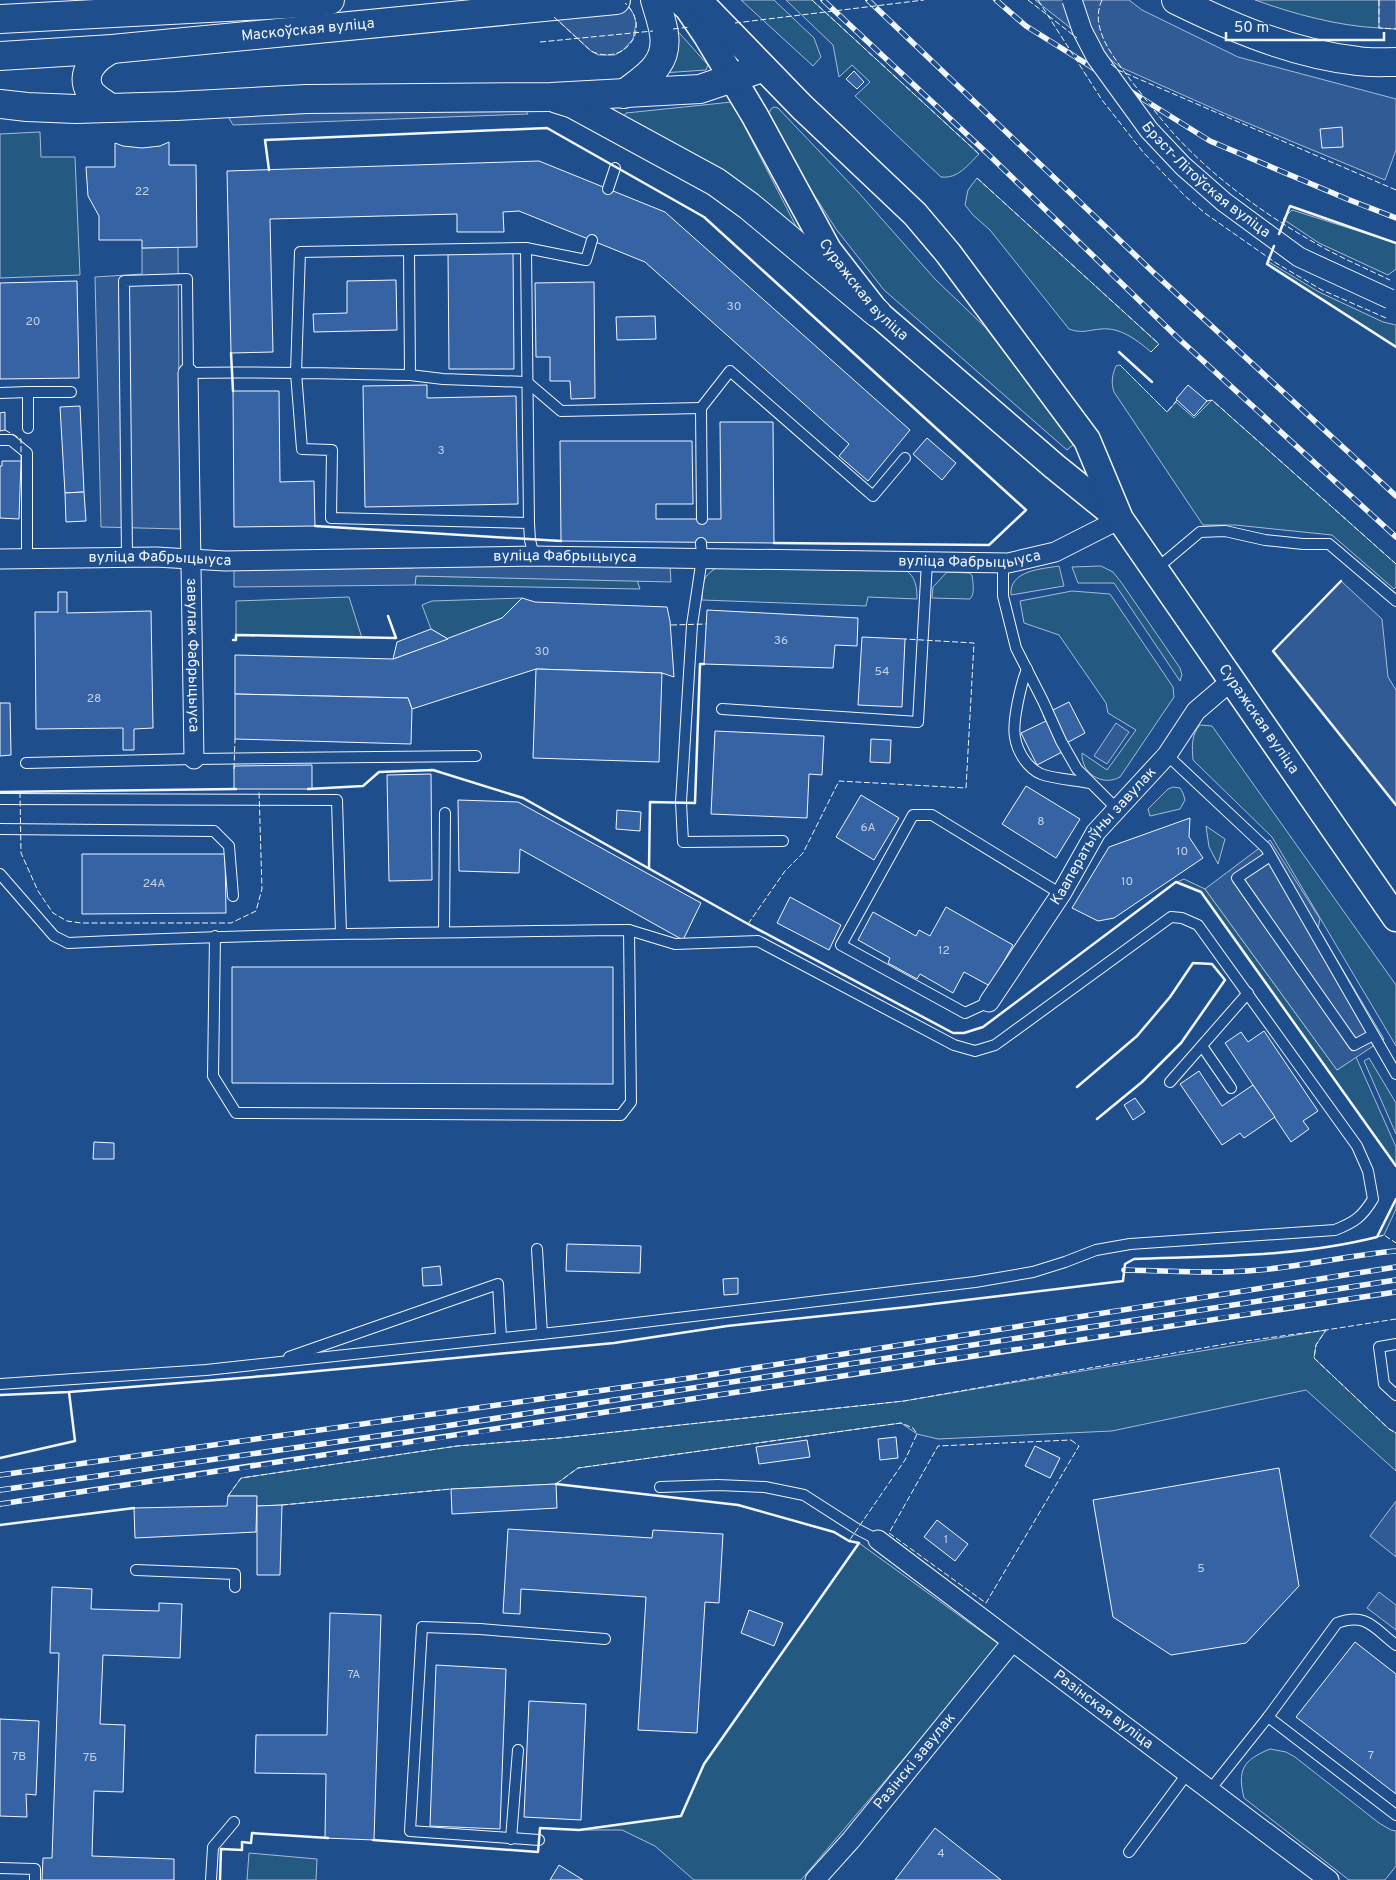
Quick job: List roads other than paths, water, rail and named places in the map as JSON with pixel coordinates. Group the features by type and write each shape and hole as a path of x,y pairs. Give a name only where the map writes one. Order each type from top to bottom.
{"main road":[{"path":"77,15 113,0"},
{"name":"Маскоўская вуліца","path":"0,56 112,49 616,0"},
{"path":"624,94 657,66 664,50 664,34 655,0"},
{"name":"Суражская вуліца","path":"679,0 688,8 707,36 760,124 828,250 877,313 1047,460 1120,519"},
{"name":"Суражская вуліца","path":"698,0 762,68 914,214 948,253 1087,440 1120,519 1396,918"},
{"path":"1176,0 1236,29 1302,51 1358,62 1396,62"},
{"name":"Маскоўская вуліца","path":"0,19 305,1"},
{"path":"110,108 91,92 87,82 87,72 100,55 112,49"},
{"path":"0,104 27,107 110,108 306,99 551,97 624,94 700,89 762,68"},
{"path":"551,97 573,104 716,182 877,313"}],"street":[{"name":"Брэст-Літоўская вуліца","path":"1072,0 1082,30 1096,57 1149,130 1183,166 1224,202 1299,257 1393,299"},
{"name":"завулак Фабрыцыуса","path":"188,373 194,759"},
{"name":"вуліца Фабрыцыуса","path":"0,559 127,558 224,561 702,551 927,562 1003,563 1055,552 1120,519"},
{"name":"Кааператыўны завулак","path":"988,1002 1061,894 1096,832 1167,755 1196,711 1231,681"},
{"name":"Разінская вуліца","path":"878,1540 1329,1880"},
{"name":"Разінскі завулак","path":"815,1880 851,1840 1012,1642"}],"lane":[{"path":"608,190 615,168"},
{"path":"529,523 331,518 332,450 302,449 296,373 300,252 526,248 586,260 592,240"},
{"path":"526,248 529,523 530,540 534,556"},
{"path":"409,250 410,375"},
{"path":"127,558 124,281 187,279 188,373 410,375 443,379 527,382 561,411 701,408"},
{"path":"702,519 701,408 730,371 873,496 905,458"},
{"path":"28,392 28,428"},
{"path":"0,393 71,392"},
{"path":"0,440 11,440 27,453 27,559"},
{"path":"1156,570 1200,532 1225,531 1265,540 1303,544 1329,544 1396,601"},
{"path":"702,551 692,625 681,802 683,842 783,841"},
{"path":"722,709 918,722 927,562"},
{"path":"1003,563 1003,596 1016,648 1061,741 1077,769 1117,809"},
{"path":"1027,669 1015,719 1014,736 1018,748 1026,762 1041,774 1090,783"},
{"path":"1167,755 1266,848 1396,1074"},
{"path":"26,762 476,756"},
{"path":"0,799 337,800 341,933"},
{"path":"444,932 445,813"},
{"path":"988,1002 965,1013 841,945 913,816 932,815 1061,894"},
{"path":"0,829 214,831 229,846 233,896"},
{"path":"1270,856 1238,878 1354,1045 1374,1034"},
{"path":"0,874 54,936 68,943 215,936 341,933 629,930 675,944 758,941 954,1045 975,1051 995,1045 1171,917 1182,918 1198,925 1357,1146 1368,1171 1373,1199 1363,1215 1335,1230 1130,1244 1096,1250 1033,1272 975,1282 542,1334 273,1363 206,1370 0,1384"},
{"path":"215,936 213,1076 236,1112 621,1115 631,1102 629,930"},
{"path":"1170,1082 1248,993"},
{"path":"1202,1046 1231,1088"},
{"path":"536,1249 542,1334"},
{"path":"273,1363 498,1284 501,1338"},
{"path":"1396,1344 1379,1347 1384,1384 1396,1395"},
{"path":"660,1487 718,1485 765,1487 804,1494 857,1529 878,1540"},
{"path":"136,1570 235,1574 235,1587"},
{"path":"1209,1791 1268,1717 1337,1623 1349,1618 1363,1619 1396,1645"},
{"path":"539,1840 410,1830 422,1627 605,1639"},
{"path":"1268,1717 1396,1815"},
{"path":"511,1839 518,1750"},
{"path":"1130,1852 1187,1774"},
{"path":"211,1880 213,1847 234,1822"},
{"path":"0,1868 36,1869 35,1880"}],"railway":[{"path":"823,0 989,155 1178,338 1396,537"},
{"path":"868,0 1154,273 1396,496"},
{"path":"996,0 1026,26 1210,141 1396,218"},
{"path":"1124,1270 1242,1271 1396,1251"},
{"path":"0,1475 690,1378 1396,1267"},
{"path":"0,1490 426,1429 1396,1280"},
{"path":"0,1504 1396,1292"}]}
